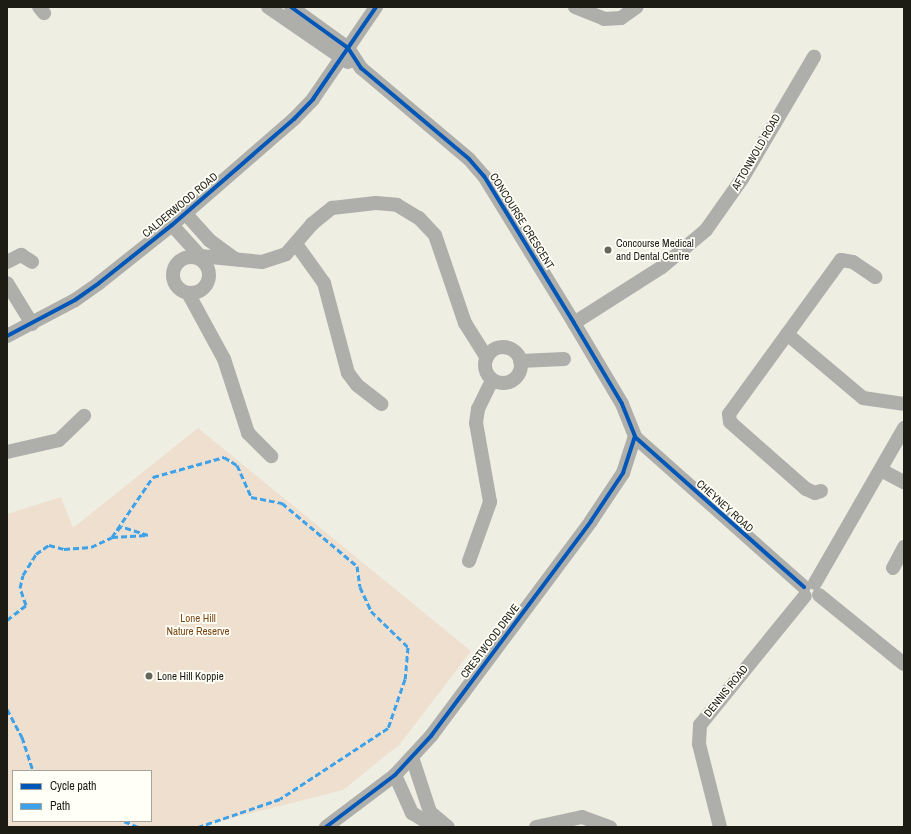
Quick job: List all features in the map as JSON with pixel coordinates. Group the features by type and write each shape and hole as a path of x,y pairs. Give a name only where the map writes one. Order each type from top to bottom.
{"street":[{"name":"CONCOURSE CRESCENT","path":"268,7 344,54"},
{"name":"CONCOURSE CRESCENT","path":"291,7 344,54 452,141 484,176 622,404 635,437"},
{"name":"CALDERWOOD ROAD","path":"7,336 75,300 172,225 294,118 344,54 376,7"},
{"path":"575,7 604,19 621,18 637,7"},
{"name":"AFTONWOLD ROAD","path":"574,323 662,267 698,238 742,179 814,57"},
{"path":"271,456 248,433 224,359 188,293 175,284 173,271 186,257 272,260 286,254 312,224 332,208 376,202 407,210 435,235 465,324 487,358 486,370 492,380 504,383 515,378 520,361"},
{"path":"185,214 209,240 235,259"},
{"path":"172,225 208,267 210,279 203,290 188,293"},
{"path":"296,244 316,269 329,295 348,373 357,385 381,404"},
{"path":"7,262 21,255 32,262"},
{"path":"821,491 815,493 806,489 728,418 841,260 853,262 875,277"},
{"path":"7,283 32,324"},
{"path":"787,334 863,398 904,404"},
{"path":"487,358 502,348 513,351 520,361"},
{"path":"520,361 564,359"},
{"path":"468,560 490,502 476,423 478,409 492,380"},
{"path":"7,452 59,440 84,416"},
{"name":"DENNIS ROAD","path":"720,827 699,744 700,725 811,590 904,428"},
{"name":"CHEYNEY ROAD","path":"635,437 811,590 904,664"},
{"name":"CRESTWOOD DRIVE","path":"326,827 395,775 412,757 591,520 623,473 635,437"},
{"path":"881,470 904,482"},
{"path":"893,568 904,548"},
{"path":"412,757 430,812 448,827"},
{"path":"395,775 412,813 435,827"},
{"path":"536,827 582,817 610,827"}],"green space":[{"name":"Lone Hill Nature Reserve","path":"198,428 471,651 400,744 343,790 196,827 7,827 7,514 61,497 73,528"}],"marked path":[{"path":"112,537 153,477 224,457 237,465 251,497 282,503 357,566 360,587 371,611 408,647 405,679 388,728 280,799 198,827"},
{"path":"7,620 26,605 20,588 23,575 36,554 49,545 64,549 91,547 112,537 148,535 121,526 117,531"},
{"path":"7,709 22,737 33,770"},
{"path":"126,822 138,827"}],"cycle path":[{"path":"291,7 348,48 361,68 469,159 484,176 574,323 622,404 635,437 804,587"},
{"path":"7,336 75,300 99,283 172,225 294,119 313,99 376,7"},
{"path":"326,827 395,775 431,736 591,521 623,473 635,437"}],"place":[{"name":"Concourse Medical and Dental Centre","path":"608,250"},
{"name":"Lone Hill Koppie","path":"149,676"}]}
